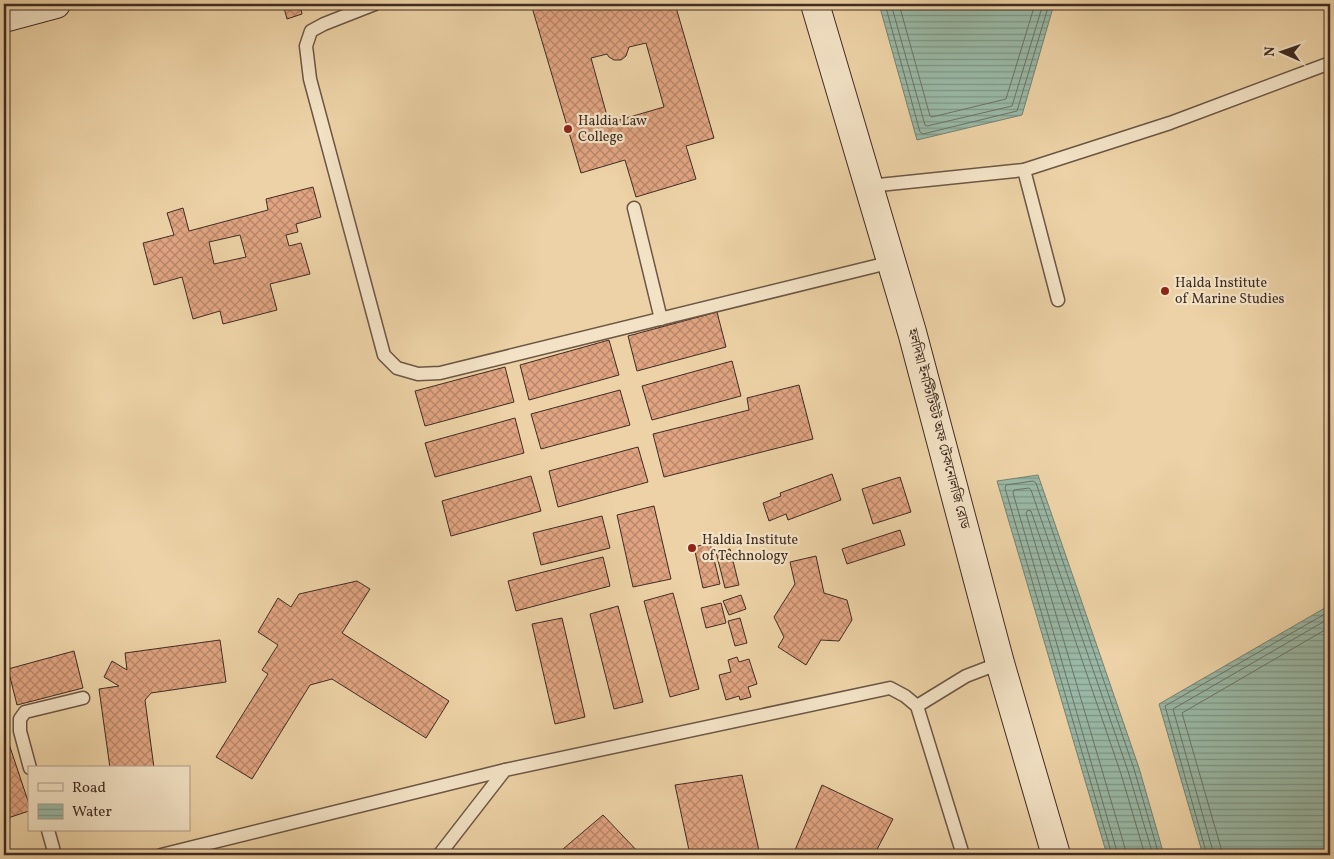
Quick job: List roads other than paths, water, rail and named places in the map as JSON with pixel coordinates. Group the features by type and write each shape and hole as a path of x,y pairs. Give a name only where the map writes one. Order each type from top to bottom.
{"street":[{"path":"4,18 56,4"},
{"name":"হলদিয়া ইনস্টিটিউট অফ টেকনোলজি রোড","path":"815,4 912,332 1000,663 1056,855"}],"lane":[{"path":"375,4 311,31 306,46 310,79 384,355 397,368 418,374 440,373 892,262"},
{"path":"869,186 1024,170 1170,123 1330,63"},
{"path":"1024,170 1058,300"},
{"path":"634,208 661,319"},
{"path":"917,706 966,676 1000,663"},
{"path":"161,855 505,770 890,688 905,696 917,706 963,855"},
{"path":"29,766 20,731 20,719 25,712 83,698"},
{"path":"439,855 505,770"},
{"path":"49,832 55,855"}],"water":[{"path":"879,4 1054,4 1022,115 917,140"},
{"path":"1038,475 1139,768 1164,855 1107,855 997,481"},
{"path":"1330,605 1330,855 1203,855 1159,704"}],"place":[{"name":"Haldia Law College","path":"568,129"},
{"name":"Halda Institute of Marine Studies","path":"1165,291"},
{"name":"Haldia Institute of Technology","path":"692,548"}]}
